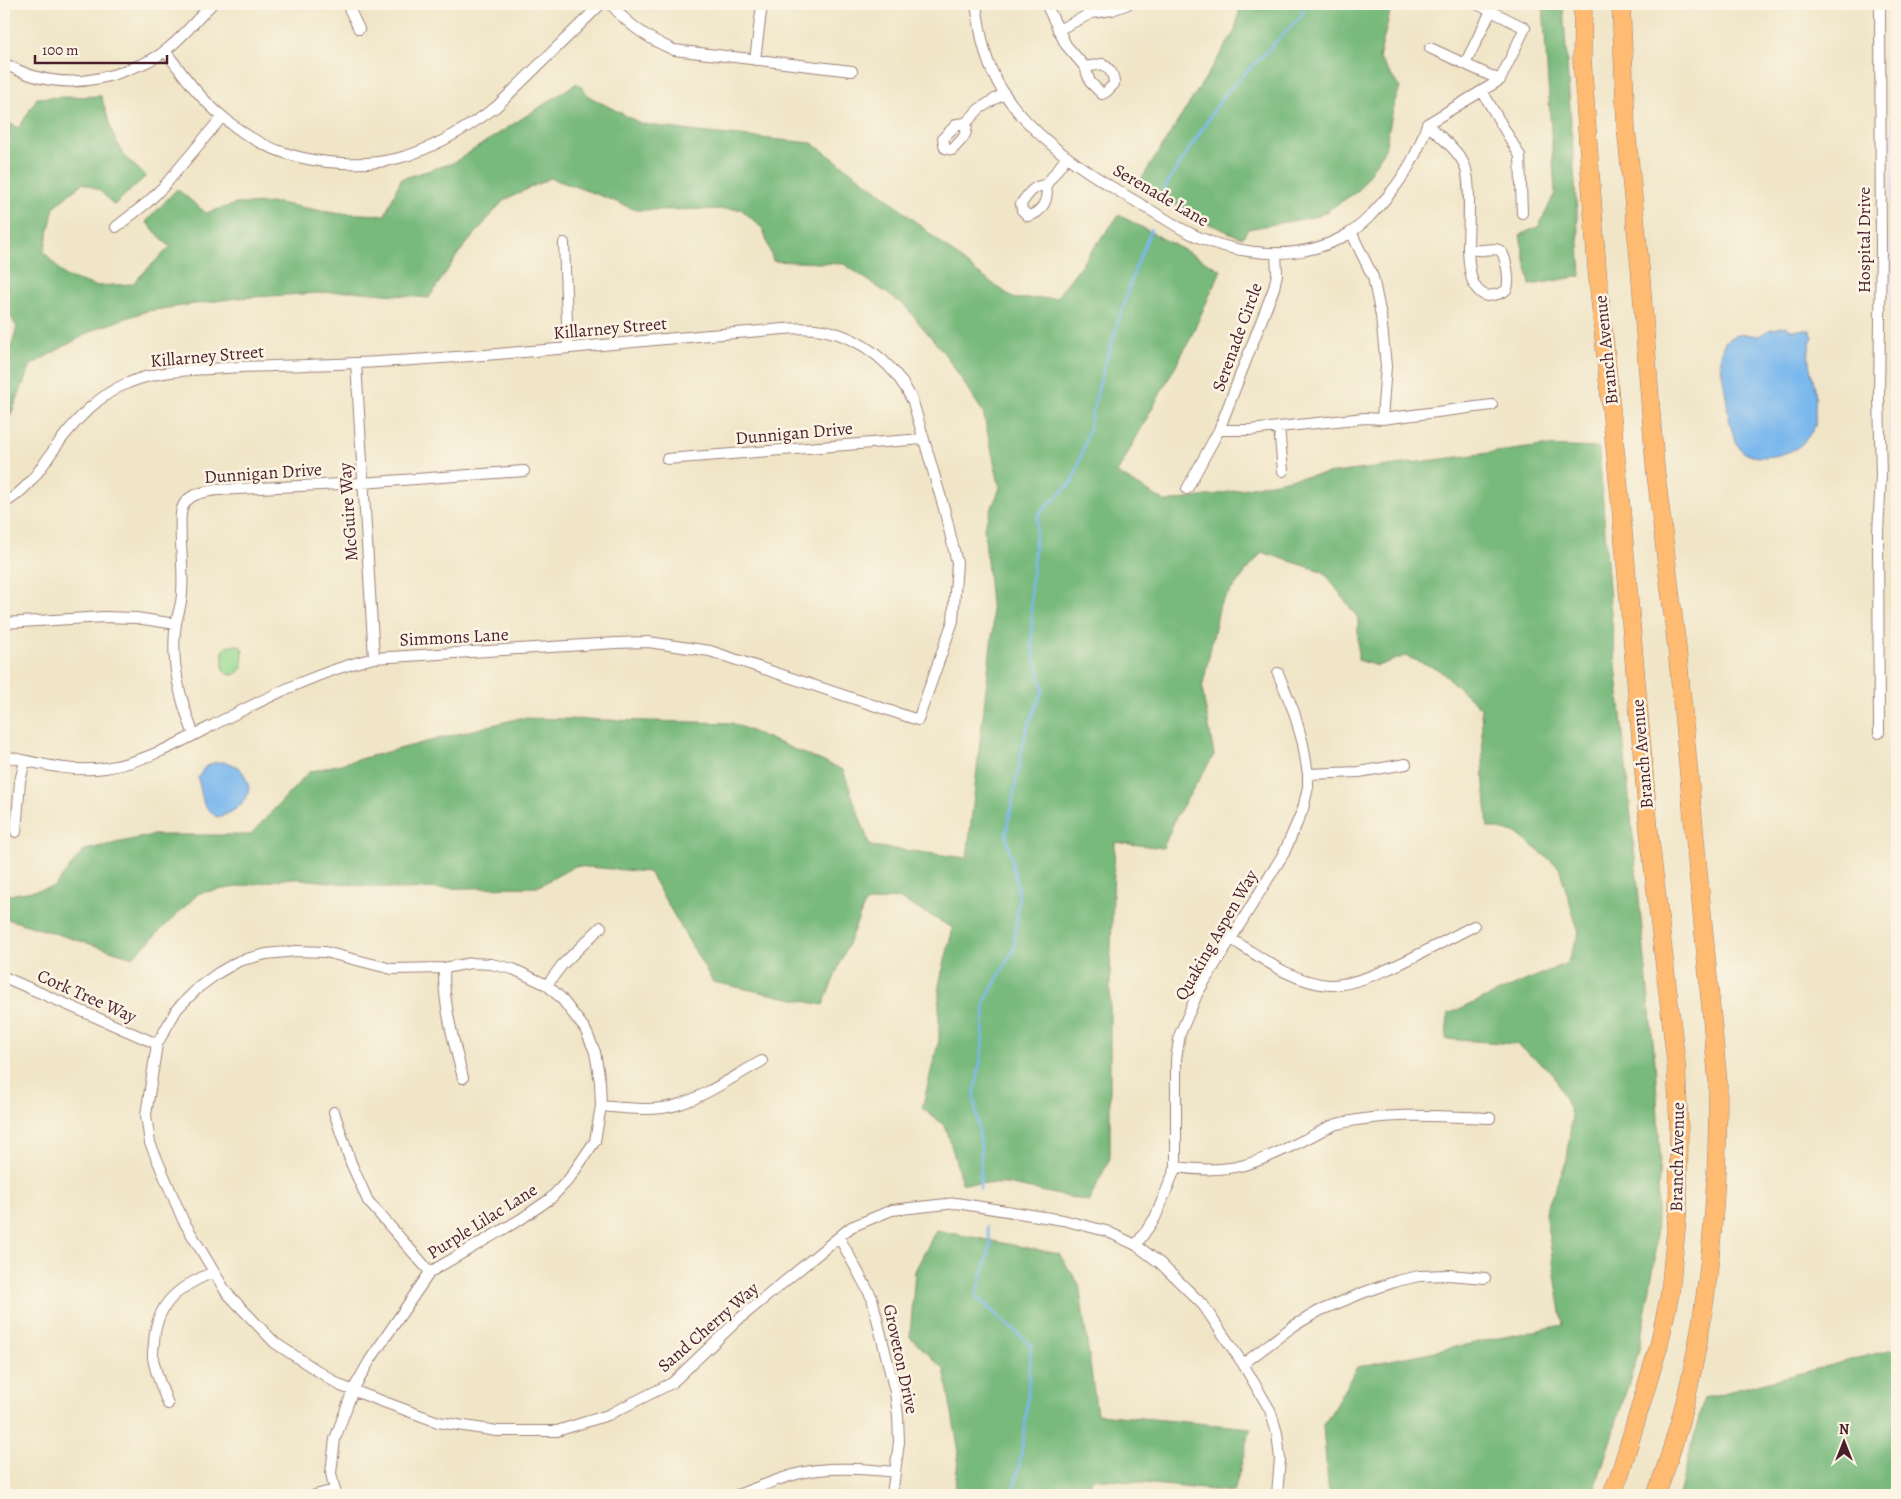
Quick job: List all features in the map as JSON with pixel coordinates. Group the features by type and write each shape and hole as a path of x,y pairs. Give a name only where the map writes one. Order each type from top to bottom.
{"highway":[{"name":"Branch Avenue","path":"1583,4 1582,58 1597,270 1621,508 1648,821 1676,1062 1679,1130 1678,1208 1670,1293 1659,1345 1620,1477 1611,1495"},
{"path":"1621,4 1626,127 1640,267 1655,466 1677,648 1718,1083 1717,1159 1706,1299 1677,1435 1656,1495"}],"street":[{"path":"4,63 37,78 72,82 102,79 142,64 166,51 212,4"},
{"path":"348,4 359,29"},
{"path":"166,51 195,89 222,117 255,139 286,154 322,160 363,163 399,158 422,151 469,126 496,107 601,4"},
{"path":"611,4 623,19 637,30 648,38 674,50 852,71"},
{"path":"755,60 762,4"},
{"name":"Serenade Lane","path":"976,4 991,69 1004,94 1037,132 1066,158 1196,236 1236,250 1276,253 1315,247 1351,232 1363,223 1392,191 1420,147 1427,124"},
{"path":"1046,4 1066,45 1085,67"},
{"path":"1058,30 1092,13 1112,10 1128,4"},
{"path":"1468,249 1496,249 1502,251 1508,277 1508,286 1504,291 1487,296 1478,290 1471,276 1468,249 1468,178 1464,164 1454,150 1427,124 1500,80 1525,28 1477,4"},
{"name":"Hospital Drive","path":"1879,732 1878,533 1881,475 1879,397 1881,246 1880,4"},
{"path":"1465,64 1491,11"},
{"path":"1430,48 1500,80"},
{"path":"1482,91 1520,156 1522,213"},
{"path":"966,123 979,109 1004,94"},
{"path":"116,227 148,202 165,185 222,117"},
{"path":"1046,185 1066,158"},
{"path":"1351,232 1373,277 1381,316 1386,366 1382,419"},
{"path":"564,243 568,348"},
{"name":"Serenade Circle","path":"1187,489 1219,430 1274,288 1277,274 1276,253"},
{"name":"Killarney Street","path":"4,503 14,498 24,489 83,415 106,396 125,384 158,374 178,371 356,364 805,328 827,331 848,338 879,357 898,375 906,386 913,402 945,512 957,563 953,621 918,720"},
{"name":"McGuire Way","path":"356,364 374,658"},
{"path":"1219,430 1279,427 1365,418 1382,419 1492,405"},
{"path":"1279,427 1283,471"},
{"name":"Dunnigan Drive","path":"667,459 923,439"},
{"name":"Dunnigan Drive","path":"194,735 183,706 174,652 176,624 182,595 181,513 182,506 189,498 198,492 218,490 524,471"},
{"path":"4,623 104,617 136,618 176,624"},
{"name":"Simmons Lane","path":"4,756 64,768 104,768 144,759 304,680 341,666 374,658 616,643 648,642 710,651 918,720"},
{"name":"Quaking Aspen Way","path":"1136,1245 1155,1218 1176,1167 1176,1059 1180,1034 1198,992 1284,853 1303,809 1308,787 1308,774 1303,744 1294,712 1278,673"},
{"path":"16,832 20,781 25,761"},
{"path":"1308,774 1359,772 1406,764"},
{"path":"547,985 562,965 601,926"},
{"path":"1230,938 1288,973 1312,982 1330,984 1351,982 1383,971 1474,926"},
{"name":"Purple Lilac Lane","path":"157,1044 177,1009 199,987 218,973 240,961 266,954 296,951 326,952 392,969 444,968 471,963 513,968 547,985 561,998 585,1029 595,1052 600,1082 600,1106 595,1141 569,1179 550,1199 521,1219 430,1272 370,1360 353,1390 335,1439 331,1473 336,1493"},
{"path":"444,968 443,984 449,1019 463,1078"},
{"name":"Cork Tree Way","path":"4,977 157,1044"},
{"name":"Sand Cherry Way","path":"157,1044 146,1115 150,1142 183,1220 226,1292 275,1343 341,1386 438,1422 497,1431 557,1431 608,1415 672,1383 740,1320 851,1228 892,1210 956,1202 1063,1220 1106,1231 1136,1245 1160,1263 1203,1305 1243,1364 1270,1410 1277,1433 1280,1458 1277,1495"},
{"path":"600,1106 639,1109 676,1105 762,1060"},
{"path":"334,1112 351,1162 368,1201 430,1272"},
{"path":"1176,1167 1202,1171 1236,1168 1268,1158 1339,1123 1386,1116 1490,1118"},
{"name":"Groveton Drive","path":"839,1237 872,1298 895,1392 899,1429 892,1495"},
{"path":"168,1404 153,1361 154,1335 160,1313 169,1298 193,1280 214,1272"},
{"path":"1243,1364 1292,1327 1319,1311 1397,1280 1419,1276 1448,1275 1485,1278"},
{"path":"737,1495 782,1479 816,1470 849,1468 895,1472"},
{"path":"314,1495 336,1493"}],"shaded area":[{"path":"1892,4 1897,4 1897,435 1889,435"}],"green space":[{"path":"1241,4 1392,4 1379,58 1400,88 1394,104 1385,149 1358,191 1319,216 1248,229 1242,238 1205,222 1139,183 1235,31"},
{"path":"1543,4 1563,4 1581,276 1530,285 1520,235 1539,226 1555,193"},
{"path":"577,83 590,97 642,124 698,132 812,143 881,193 976,272 1015,299 1056,298 1119,215 1221,270 1189,341 1117,473 1166,502 1214,495 1295,478 1543,446 1599,448 1610,603 1655,1062 1660,1155 1655,1259 1638,1354 1593,1495 1329,1495 1323,1427 1357,1367 1563,1325 1545,1212 1567,1160 1572,1115 1553,1073 1516,1044 1446,1039 1448,1014 1567,963 1579,933 1559,867 1516,833 1488,827 1481,708 1438,669 1405,656 1377,666 1358,660 1358,618 1324,572 1262,552 1220,604 1202,689 1214,755 1177,815 1163,848 1115,842 1110,974 1110,1158 1089,1201 1007,1184 962,1183 946,1127 922,1108 939,1040 939,985 953,928 898,898 865,903 823,1005 713,982 649,872 575,866 537,887 396,889 291,878 199,893 133,957 4,918 4,896 54,887 84,850 153,835 250,835 309,772 520,718 732,723 843,770 870,846 967,858 993,627 984,527 1000,488 983,412 945,354 904,305 844,264 773,261 763,229 741,209 636,210 550,178 503,201 458,254 429,298 352,291 237,298 147,311 95,329 31,365 4,431 4,371 17,327 4,306 4,121 19,128 37,98 101,96 113,135 125,157 146,176 114,205 99,190 83,183 54,207 44,252 65,276 96,286 132,284 170,247 146,222 177,189 206,213 236,204 278,203 334,213 385,215 401,179 453,163"},
{"path":"239,645 243,650 242,668 235,675 227,674 223,670 223,650 227,646"},
{"path":"936,1230 1059,1254 1079,1284 1097,1414 1251,1428 1234,1492 1091,1478 1092,1495 954,1495 959,1452 944,1369 910,1337 915,1271"},
{"path":"1897,1348 1897,1495 1679,1495 1704,1398"}],"water":[{"path":"1786,326 1791,330 1810,330 1813,337 1809,356 1815,388 1815,426 1798,447 1785,453 1759,457 1744,452 1735,440 1729,417 1721,353 1728,339 1735,336 1745,334 1759,336 1769,330"},
{"path":"222,762 233,765 241,770 246,777 249,788 245,799 237,808 227,814 216,817 204,805 198,778 204,768 213,763"}],"waterway":[{"path":"1162,194 1224,95 1301,16 1306,4"},
{"path":"980,1189 981,1146 974,1098 982,1051 985,1001 1014,949 1019,895 1006,834 1026,731 1043,689 1032,648 1031,584 1038,515 1073,481 1084,447 1102,374 1134,272 1151,230"},
{"path":"987,1227 991,1245 976,1297 1031,1345 1023,1439 1012,1495"}]}
